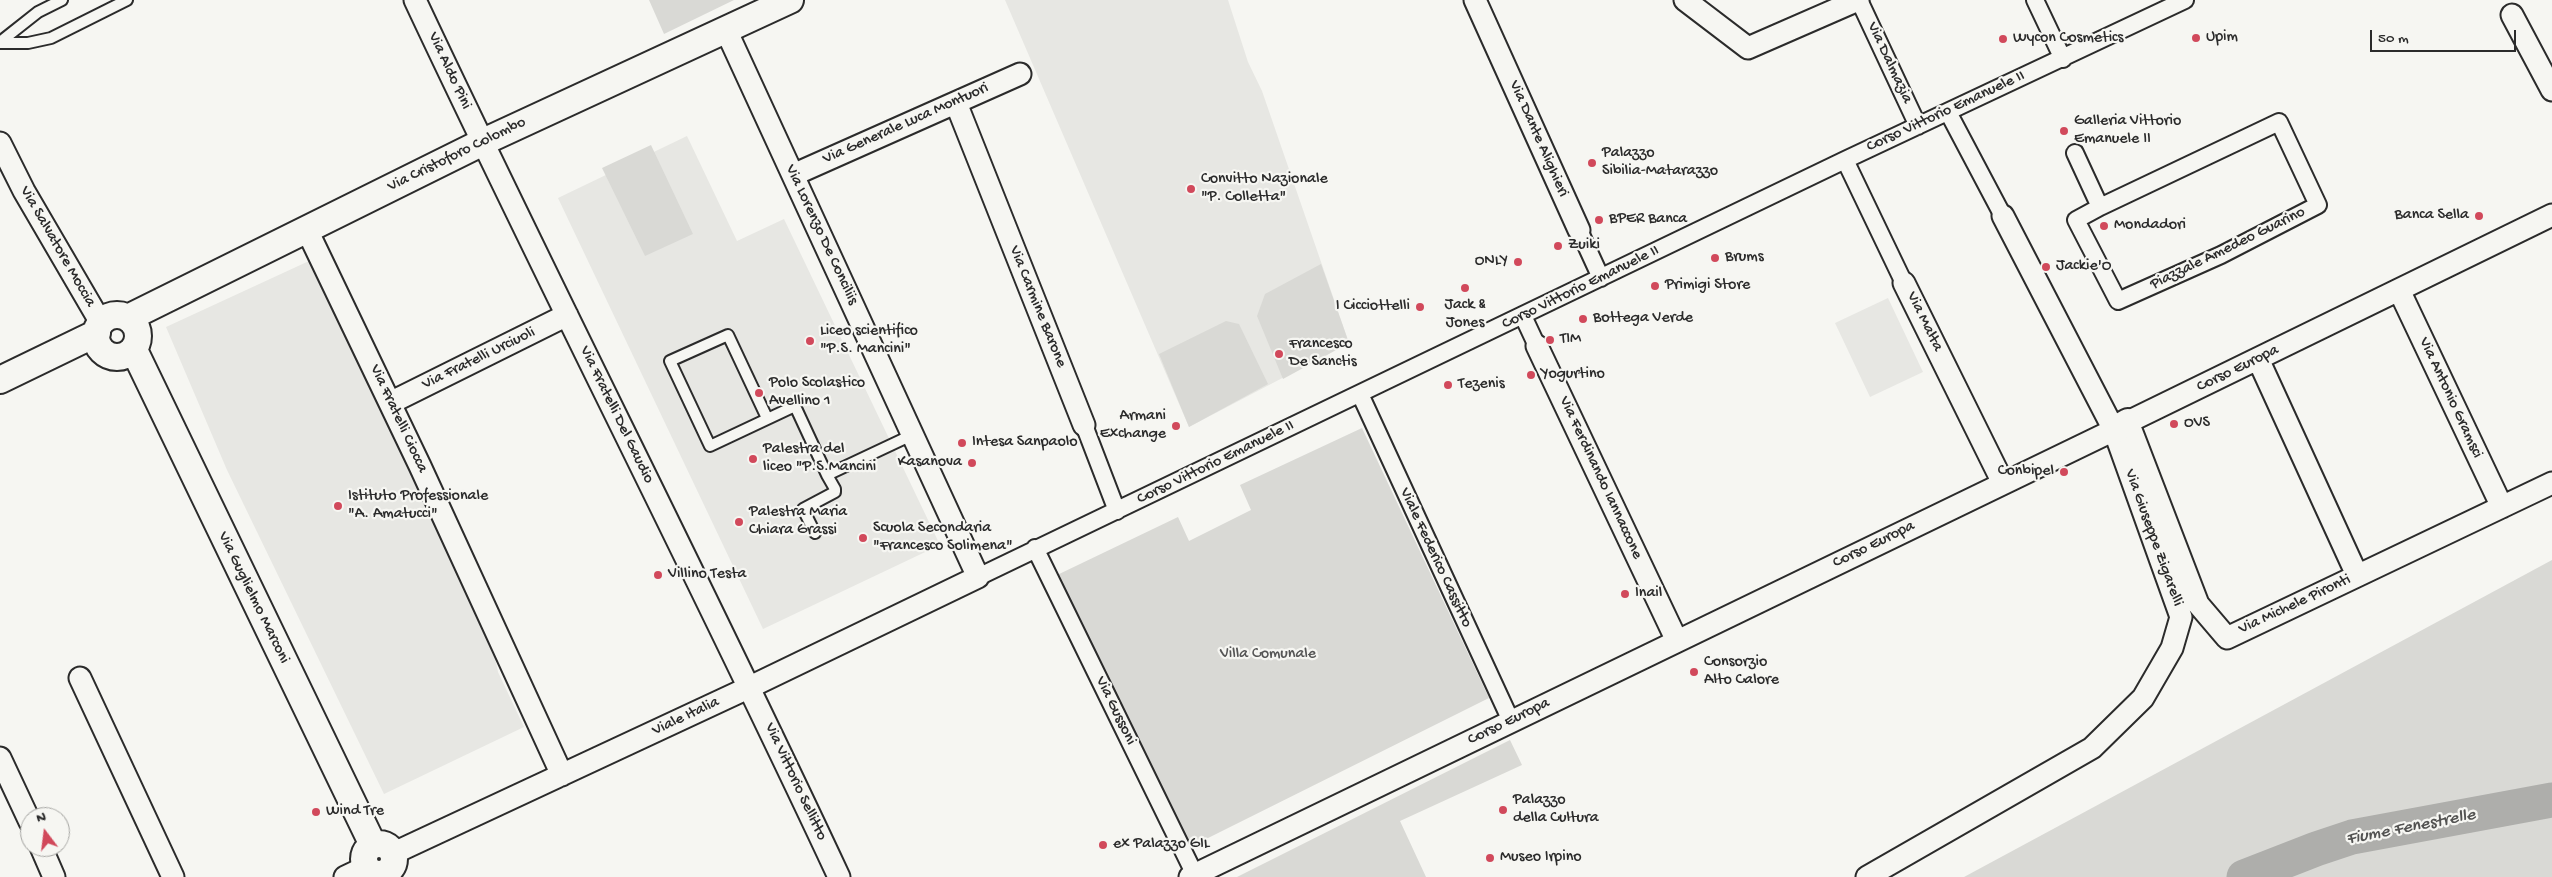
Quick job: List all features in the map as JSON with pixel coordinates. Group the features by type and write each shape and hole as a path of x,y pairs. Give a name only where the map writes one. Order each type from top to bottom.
{"street":[{"name":"Via Aldo Pini","path":"416,0 483,142"},
{"name":"Via Cristoforo Colombo","path":"128,318 306,228 483,142 790,0"},
{"name":"Via Dante Alighieri","path":"1475,0 1601,278"},
{"name":"Via Dalmazia","path":"1685,0 1748,48 1858,0 1918,126"},
{"path":"2035,0 2063,59"},
{"name":"Corso Vittorio Emanuele II","path":"978,577 1845,160 2185,0"},
{"path":"2512,15 2552,90"},
{"name":"Via Lorenzo De Conciliis","path":"726,30 978,577"},
{"name":"Via Generale Luca Montuori","path":"793,174 1020,74"},
{"name":"Via Carmine Barone","path":"956,103 1117,511"},
{"name":"Via Giuseppe Zigarelli","path":"1867,877 2092,748 2143,698 2172,648 2181,617 2121,426 2002,216 1948,112"},
{"name":"Piazzale Amedeo Guarino","path":"2279,122 2318,206 2221,255 2118,301 2076,220 2100,207 2194,160 2279,122"},
{"name":"Via Salvatore Moccia","path":"0,142 24,191 99,328"},
{"name":"Via Fratelli Del Gaudio","path":"483,142 750,687"},
{"path":"2075,153 2100,207"},
{"name":"Via Malta","path":"1845,160 2003,483"},
{"name":"Corso Europa","path":"1192,876 2552,215"},
{"name":"Via Fratelli Ciocca","path":"306,228 390,403 562,775"},
{"name":"Via Antonio Gramsci","path":"2399,290 2502,507"},
{"name":"Via Fratelli Urciuoli","path":"390,403 567,315"},
{"path":"0,380 99,328 114,316 128,318 138,332 137,345 134,350 121,357 113,357 100,348 99,328"},
{"name":"Via Ferdinando Iannaccone","path":"1523,316 1677,641"},
{"name":"Via Guglielmo Marconi","path":"134,350 375,866"},
{"path":"2258,359 2357,575"},
{"name":"Viale Federico Cassitto","path":"1360,394 1511,721"},
{"name":"Via Michele Pironti","path":"2121,426 2198,604 2227,638 2552,483"},
{"name":"Via Gussoni","path":"1035,548 1192,876"},
{"name":"Viale Italia","path":"375,866 978,577"},
{"path":"80,678 173,877"},
{"name":"Via Vittorio Sellitto","path":"750,687 839,877"},
{"path":"0,758 23,807"},
{"path":"45,857 54,877"}],"lane":[{"path":"0,42 38,12 62,0"},
{"path":"0,42 28,43 51,38 127,0"},
{"path":"767,418 728,335 670,361 710,446 795,406 835,489 835,492 803,509 815,533"},
{"path":"828,475 912,435"}],"shaded area":[{"name":"Convitto Nazionale \"P. Colletta\"","path":"1005,0 1228,0 1248,62 1262,91 1349,343 1189,427"},
{"name":"Polo Scolastico Avellino 1","path":"687,136 737,241 784,219 940,545 763,629 558,198"},
{"name":"Istituto Professionale \"A. Amatucci\"","path":"309,261 364,363 486,614 498,672 524,727 384,794 227,470 166,327"},
{"path":"1888,298 1923,372 1870,397 1835,323"}],"green space":[{"path":"649,0 734,0 664,34"},
{"path":"651,145 693,234 645,256 602,168"},
{"path":"1321,264 1349,343 1283,379 1257,316 1265,294"},
{"path":"1226,321 1239,324 1268,384 1189,427 1159,354"},
{"name":"Villa Comunale","path":"1362,428 1489,698 1188,848 1055,576 1178,517 1189,541 1251,510 1240,485"},
{"path":"2552,560 2552,877 1964,877"},
{"path":"1510,740 1522,765 1400,821 1426,877 1237,877"}],"waterway":[{"name":"Fiume Fenestrelle","path":"2244,877 2352,837 2552,800"}],"place":[{"name":"Upim","path":"2196,38"},
{"name":"Wycon Cosmetics","path":"2003,39"},
{"name":"Galleria Vittorio Emanuele II","path":"2064,131"},
{"name":"Palazzo Sibilia-Matarazzo","path":"1592,163"},
{"name":"Convitto Nazionale \"P. Colletta\"","path":"1191,189"},
{"name":"Banca Sella","path":"2479,216"},
{"name":"BPER Banca","path":"1599,220"},
{"name":"Mondadori","path":"2104,226"},
{"name":"Zuiki","path":"1558,246"},
{"name":"Brums","path":"1715,258"},
{"name":"ONLY","path":"1518,262"},
{"name":"Jackie'O","path":"2046,267"},
{"name":"Primigi Store","path":"1655,286"},
{"name":"Jack & Jones","path":"1465,288"},
{"name":"I Cicciottelli","path":"1420,307"},
{"name":"Bottega Verde","path":"1583,319"},
{"name":"TIM","path":"1550,340"},
{"name":"Liceo scientifico \"P.S. Mancini\"","path":"810,341"},
{"name":"Francesco De Sanctis","path":"1279,354"},
{"name":"Yogurtino","path":"1531,375"},
{"name":"Tezenis","path":"1448,385"},
{"name":"Polo Scolastico Avellino 1","path":"759,393"},
{"name":"OVS","path":"2174,424"},
{"name":"Armani Exchange","path":"1176,426"},
{"name":"Intesa Sanpaolo","path":"962,443"},
{"name":"Palestra del liceo \"P.S.Mancini","path":"753,459"},
{"name":"Kasanova","path":"972,463"},
{"name":"Conbipel","path":"2064,472"},
{"name":"Istituto Professionale \"A. Amatucci\"","path":"338,506"},
{"name":"Palestra Maria Chiara Grassi","path":"739,522"},
{"name":"Scuola Secondaria \"Francesco Solimena\"","path":"863,538"},
{"name":"Villino Testa","path":"658,575"},
{"name":"Inail","path":"1625,594"},
{"name":"Consorzio Alto Calore","path":"1694,672"},
{"name":"Palazzo della Cultura","path":"1503,810"},
{"name":"Wind Tre","path":"316,812"},
{"name":"ex Palazzo GIL","path":"1103,845"},
{"name":"Museo Irpino","path":"1490,858"}]}
